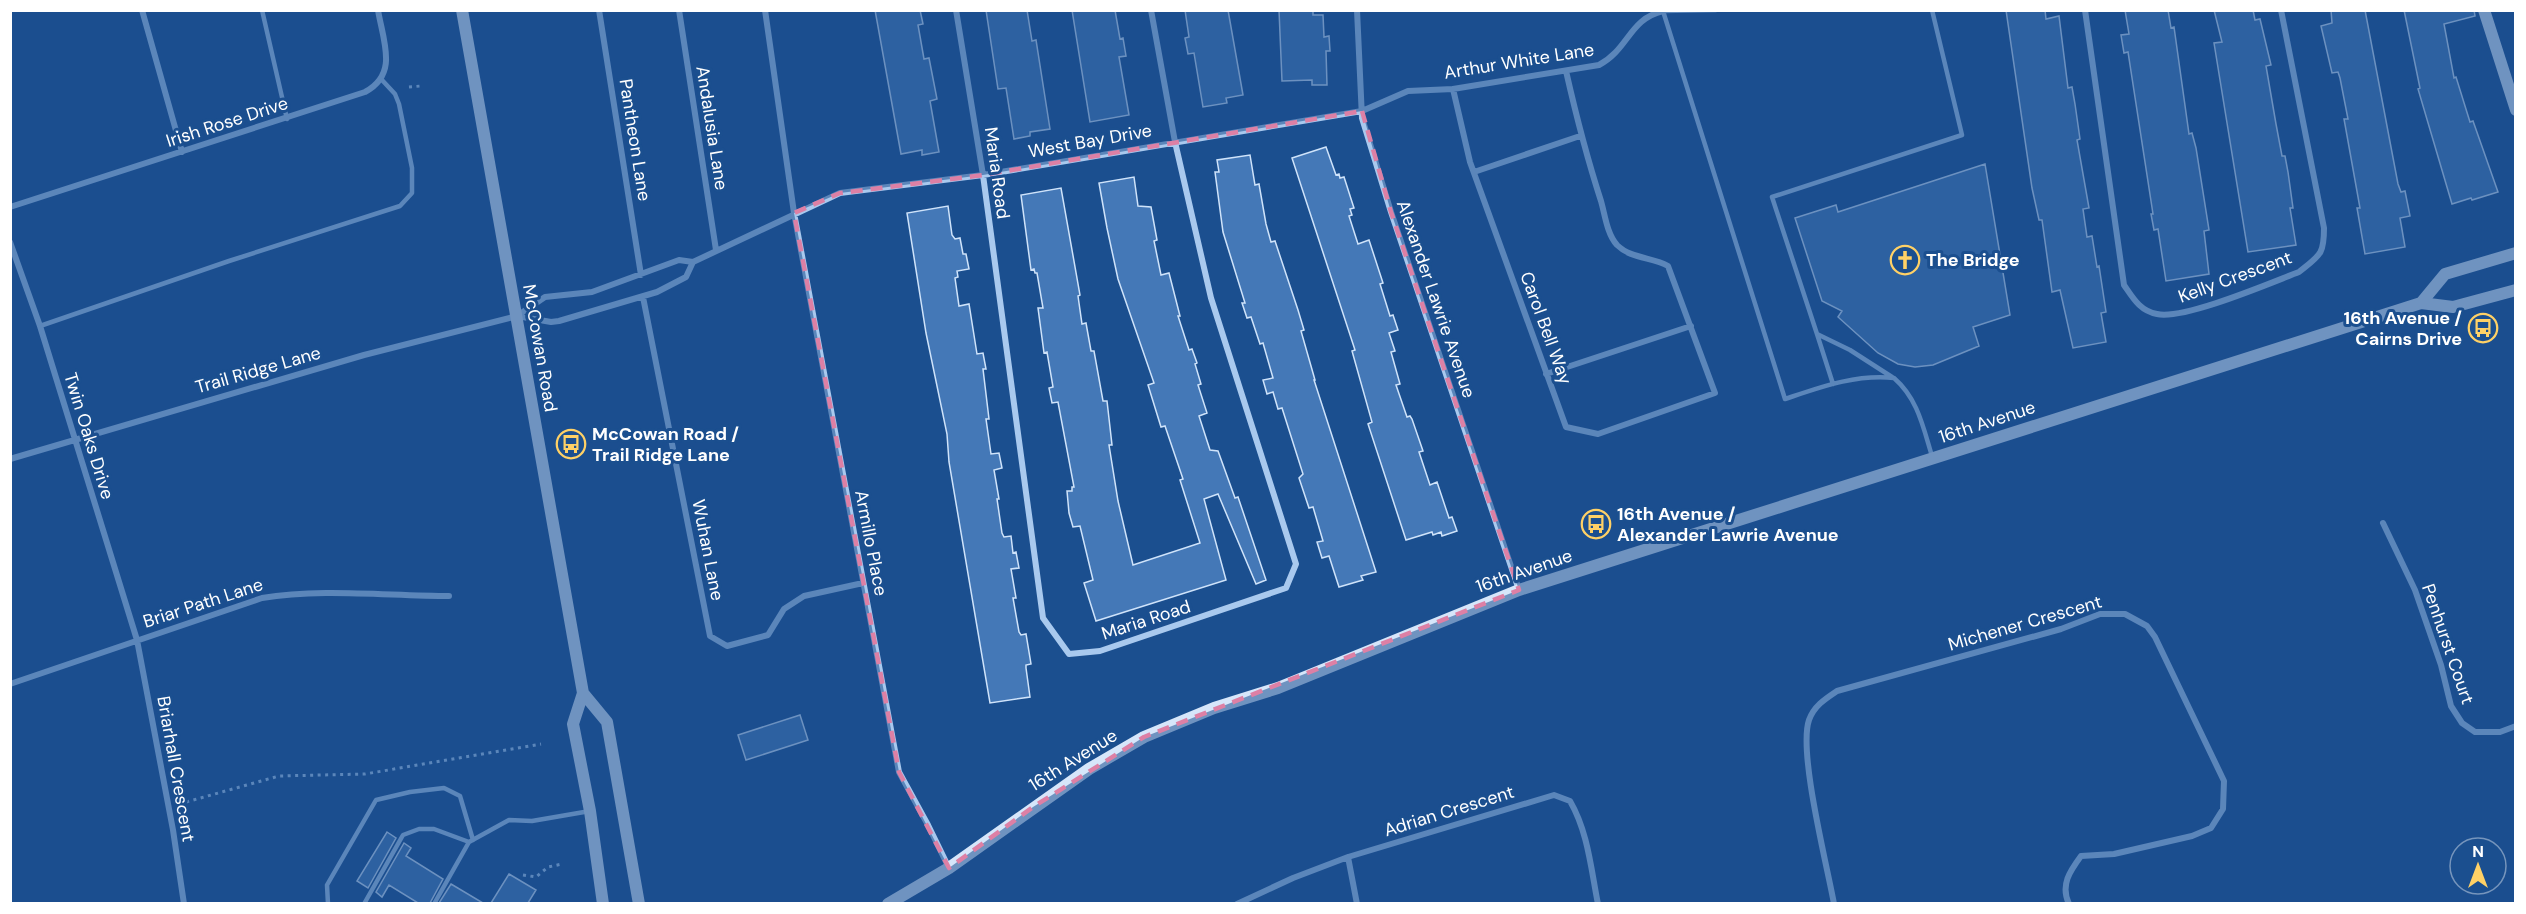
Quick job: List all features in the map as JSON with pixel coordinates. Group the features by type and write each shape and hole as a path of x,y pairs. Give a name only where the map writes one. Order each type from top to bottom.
{"main road":[{"name":"McCowan Road","path":"462,10 583,693 573,724 590,811 603,903"},
{"path":"2484,10 2516,110"},
{"path":"2421,303 2445,274 2516,253"},
{"name":"16th Avenue","path":"888,903 949,868 1079,775 1144,737 1214,708 1278,687 1519,590 2421,303 2453,307 2516,290"},
{"name":"McCowan Road","path":"583,693 607,722 639,903"}],"street":[{"path":"142,10 182,152"},
{"path":"378,10 387,60 382,80"},
{"name":"Pantheon Lane","path":"600,10 641,275"},
{"name":"Andalusia Lane","path":"679,10 716,250"},
{"path":"765,10 794,213"},
{"name":"Maria Road","path":"956,10 983,175 1043,618 1069,654 1100,651 1286,588 1296,564 1210,298 1175,142 1151,10"},
{"name":"Alexander Lawrie Avenue","path":"1357,10 1362,111 1391,212 1519,590"},
{"name":"Kelly Crescent","path":"2085,10 2124,285 2138,306 2157,315 2179,315 2300,272 2324,248 2324,228 2281,10"},
{"name":"Arthur White Lane","path":"1362,111 1408,91 1453,89 1599,65 1610,59 1642,19 1663,11"},
{"path":"1546,374 1691,326 1668,266 1633,254 1617,245 1608,230 1580,136 1566,71"},
{"name":"Irish Rose Drive","path":"10,207 287,119 365,92 382,80"},
{"name":"Carol Bell Way","path":"1453,89 1474,172 1566,427 1598,434 1715,393 1691,326"},
{"name":"West Bay Drive","path":"517,316 545,297 592,292 679,260 693,262 840,193 983,175 1362,111"},
{"path":"1474,172 1580,136"},
{"name":"Armillo Place","path":"794,213 898,772 949,868"},
{"name":"Twin Oaks Drive","path":"10,242 40,326 73,439 137,640"},
{"name":"West Bay Drive","path":"517,316 551,322 576,318 657,292 686,277 693,262"},
{"name":"Wuhan Lane","path":"643,297 710,636 727,646 768,636 784,609 804,596 863,583"},
{"name":"Trail Ridge Lane","path":"10,459 364,355 517,316"},
{"name":"Penhurst Court","path":"2383,523 2415,590 2441,665 2451,706 2462,723 2475,732 2500,732 2516,726"},
{"name":"Briar Path Lane","path":"10,684 262,598 290,593 449,596"},
{"name":"Michener Crescent","path":"1834,903 1805,748 1809,721 1820,702 1837,691 2061,629 2100,614 2125,614 2147,626 2155,637 2223,782 2223,809 2211,828 2192,836 2114,854 2081,856 2067,875 2064,894 2069,903"},
{"name":"Briarhall Crescent","path":"137,640 183,903"},
{"name":"Adrian Crescent","path":"1237,903 1348,857 1554,795 1570,801 1578,815 1586,840 1598,903"},
{"path":"1348,857 1357,903"}],"lane":[{"path":"262,10 287,119"},
{"path":"1716,10 1663,11 1785,399 1865,377 1894,378"},
{"path":"1833,384 1772,197 1962,135 1932,10"},
{"path":"40,326 229,261 400,206 412,193 412,168 399,104 395,94 382,80"},
{"path":"1817,334 1850,350 1894,378 1908,392 1915,403 1933,458"},
{"path":"328,903 327,885 376,800 410,792 444,788 460,796 471,841"},
{"path":"434,903 471,841 509,820 532,821 590,811"},
{"path":"364,903 403,835 419,829 434,830 471,841"}],"path":[{"path":"409,87 421,86"},
{"path":"168,807 279,776 365,774 541,744"},
{"path":"523,875 536,877 548,867 562,864"}],"highlighted area":[{"path":"1362,111 1391,212 1519,590 1144,737 1033,807 949,868 899,772 794,213 840,193 983,175"}],"building":[{"path":"875,10 920,10 923,24 918,25 924,59 929,58 937,99 930,101 939,152 922,155 922,150 901,154"},
{"path":"986,10 1027,10 1032,41 1036,40 1050,129 1030,132 1030,136 1014,139 1006,88 998,89"},
{"path":"1072,10 1115,10 1120,39 1123,38 1126,56 1119,57 1129,115 1090,122"},
{"path":"1185,10 1228,10 1243,95 1226,98 1227,103 1203,107 1194,53 1188,54 1185,38 1189,37"},
{"path":"1279,10 1313,10 1313,15 1323,15 1324,37 1329,36 1330,51 1326,51 1327,85 1312,85 1312,80 1282,81"},
{"path":"2006,10 2045,10 2046,19 2059,16 2068,88 2072,87 2075,104 2080,139 2077,140 2089,208 2083,209 2087,237 2092,236 2106,312 2101,313 2106,342 2073,348 2060,290 2052,292 2042,220 2039,220 2032,188"},
{"path":"2125,10 2168,10 2171,28 2174,27 2189,134 2192,133 2196,148 2209,230 2204,231 2209,274 2166,281 2158,229 2154,230 2151,214 2153,214 2128,52 2124,53 2121,35 2129,34"},
{"path":"2214,10 2253,10 2255,20 2260,19 2271,65 2266,66 2282,156 2285,156 2288,172 2293,208 2290,208 2296,245 2248,252 2214,43 2222,42"},
{"path":"2331,10 2365,10 2398,184 2401,192 2405,191 2410,216 2400,218 2405,247 2365,254 2357,208 2360,208 2344,119 2348,119 2340,78 2338,72 2332,73 2321,26 2332,23"},
{"path":"2404,10 2474,10 2475,16 2444,24 2454,78 2456,77 2470,122 2473,121 2498,192 2452,204 2418,89 2420,88"},
{"path":"1326,147 1336,175 1339,174 1340,178 1344,177 1354,208 1350,209 1352,215 1349,216 1358,244 1369,240 1383,283 1380,284 1390,316 1393,315 1398,330 1389,333 1395,351 1391,352 1400,384 1396,385 1407,417 1410,416 1412,419 1423,451 1419,452 1430,485 1437,482 1449,518 1452,517 1457,531 1442,536 1441,532 1433,535 1432,532 1406,540 1368,424 1372,422 1352,351 1355,350 1292,158"},
{"path":"1250,155 1255,185 1259,184 1271,242 1275,241 1298,310 1314,380 1376,572 1361,576 1363,580 1339,587 1329,556 1322,558 1317,542 1323,541 1313,507 1309,508 1299,478 1303,474 1282,408 1278,409 1273,392 1267,394 1263,380 1273,378 1263,343 1260,344 1251,317 1247,318 1242,303 1245,303 1223,232 1215,172 1219,172 1217,160"},
{"name":"The Bridge","path":"1985,164 2010,315 1973,327 1979,346 1933,365 1915,367 1898,364 1878,353 1838,317 1842,311 1822,301 1795,218 1836,205 1838,212"},
{"path":"1134,177 1138,206 1151,207 1157,240 1154,241 1161,275 1169,273 1180,316 1178,316 1189,350 1192,349 1197,363 1195,364 1201,384 1198,385 1207,413 1199,416 1210,450 1218,451 1235,498 1238,497 1266,580 1256,584 1218,494 1204,499 1226,580 1096,621 1084,583 1093,580 1080,526 1073,527 1069,513 1067,491 1072,491 1074,487 1058,402 1052,403 1049,388 1053,387 1047,352 1044,353 1038,308 1043,308 1037,273 1034,269 1031,270 1021,195 1061,188 1080,295 1078,296 1082,324 1086,323 1091,351 1094,351 1103,401 1107,401 1112,445 1109,445 1118,501 1133,565 1200,543 1180,480 1183,479 1165,426 1161,427 1148,385 1154,383 1118,279 1107,228 1099,183"},
{"path":"948,206 952,235 955,239 960,238 969,269 957,271 958,277 955,278 959,306 969,304 977,354 983,353 989,419 986,419 991,454 999,453 1002,468 994,470 1002,533 1004,537 1011,536 1013,553 1016,552 1019,568 1011,569 1016,598 1013,598 1019,632 1021,635 1026,634 1031,664 1026,665 1030,697 990,703 949,462 947,434 926,333 907,213"},
{"path":"800,715 808,740 746,760 738,735"},
{"path":"387,832 396,838 368,888 357,881"},
{"path":"404,843 411,848 406,856 443,879 430,903 418,903 389,885 382,897 376,892"},
{"path":"509,874 536,890 528,903 491,903"},
{"path":"451,884 483,903 439,903"}],"place":[{"name":"The Bridge","path":"1905,260"},
{"name":"16th Avenue / Cairns Drive","path":"2483,328"},
{"name":"McCowan Road / Trail Ridge Lane","path":"571,444"},
{"name":"16th Avenue / Alexander Lawrie Avenue","path":"1596,524"}]}
